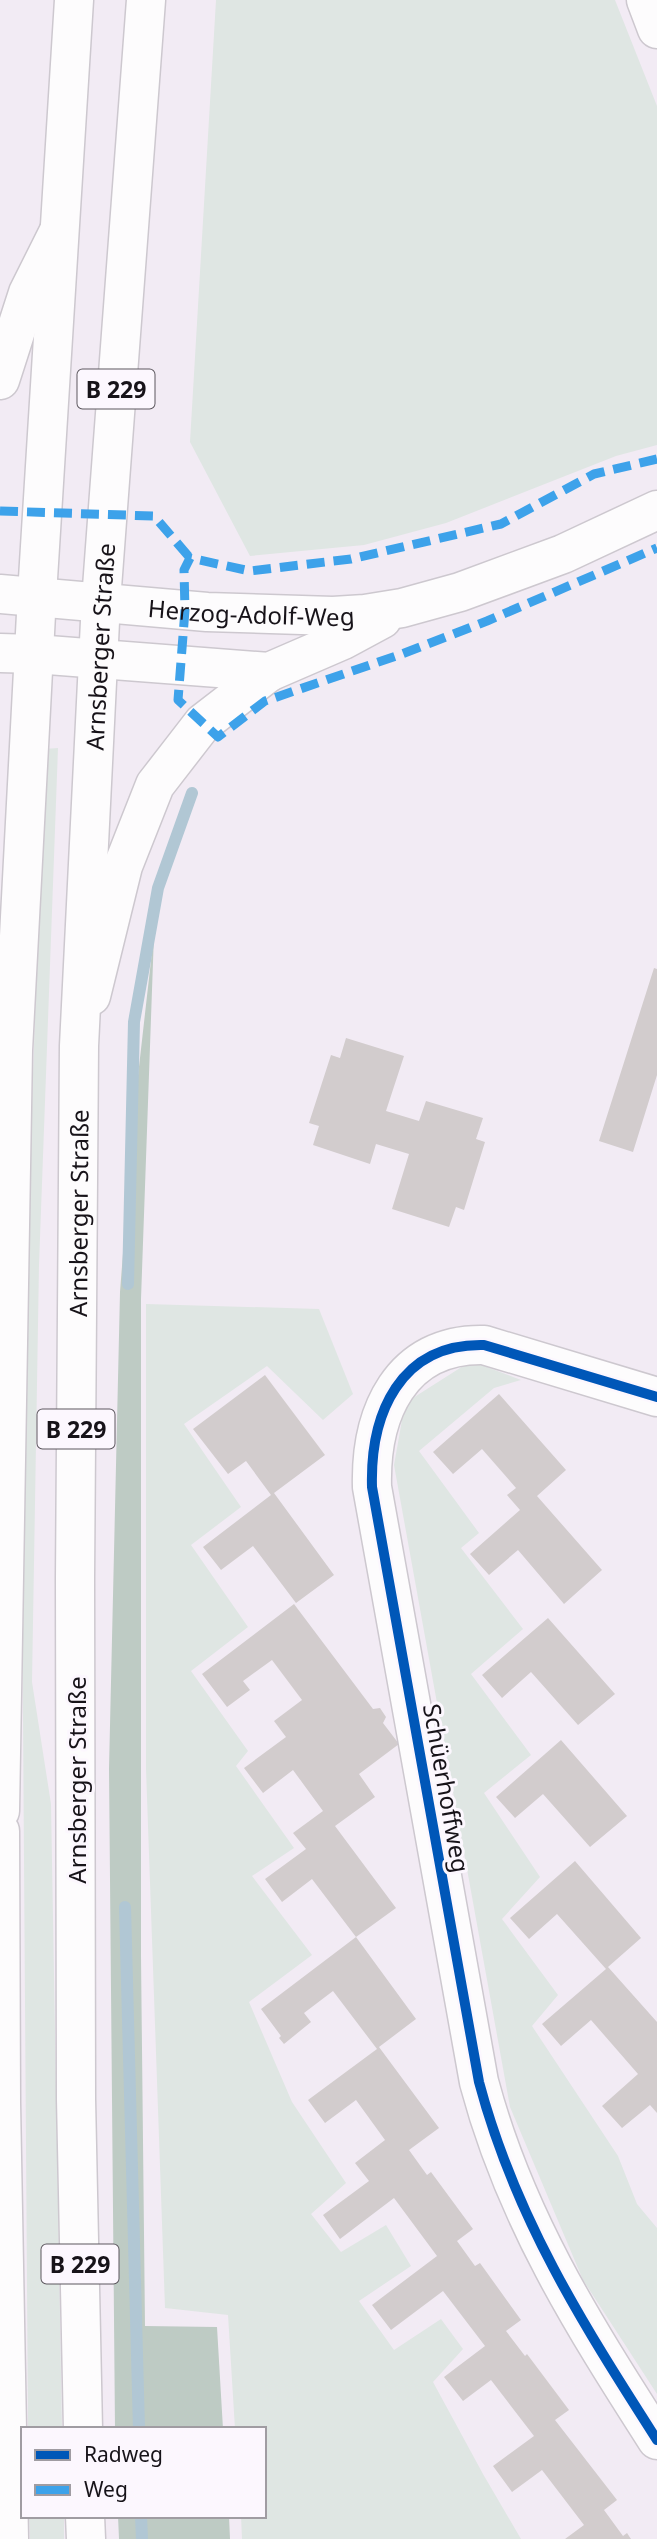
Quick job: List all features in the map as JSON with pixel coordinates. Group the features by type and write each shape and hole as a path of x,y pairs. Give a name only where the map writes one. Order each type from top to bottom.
{"main road":[{"name":"B 229","path":"0,1811 18,595 59,231 74,0"},
{"name":"Arnsberger Straße","path":"83,2427 76,2099 75,1565 79,1046 90,776 101,601 146,0"},
{"path":"646,0 657,29"},
{"path":"0,380 29,293 59,231"},
{"name":"Herzog-Adolf-Weg","path":"18,595 185,610 286,615 365,614 402,608 460,592 564,554 657,510"},
{"name":"Herzog-Adolf-Weg","path":"17,653 269,672 343,640 402,608"},
{"path":"79,1046 123,866 155,785 203,723 269,672"},
{"name":"Schüerhoffweg","path":"657,1397 484,1345 464,1345 431,1356 397,1385 377,1425 371,1465 377,1514 486,2111 512,2185 551,2268 657,2440"},
{"path":"0,1831 1,2102 9,2539"},
{"path":"85,2518 86,2539"}],"shaded area":[{"path":"216,0 615,0 657,106 657,445 616,456 446,523 364,545 250,556 190,442"},
{"path":"58,748 39,1265 32,1682 51,1804 62,2427 28,2427 22,1575 28,1222 44,749"},
{"path":"154,934 141,1299 141,1956 145,2326 217,2327 223,2427 115,2427 109,1769 120,1292 134,1111"},
{"path":"146,1304 319,1309 353,1394 323,1420 267,1366 184,1424 241,1507 191,1545 248,1627 191,1671 248,1751 236,1766 294,1848 252,1876 312,1955 249,2002 292,2102 346,2183 311,2214 341,2252 386,2225 411,2266 359,2301 394,2350 441,2319 463,2349 433,2382 521,2539 242,2539 241,2518 266,2518 266,2427 235,2427 228,2315 165,2308 146,1769"},
{"path":"471,1361 521,1380 494,1388 419,1451 479,1533 461,1548 523,1629 471,1674 531,1755 484,1793 540,1877 502,1919 558,1995 532,2026 618,2156 637,2204 657,2228 657,2394 583,2280 510,2107 394,1465 405,1403"},
{"path":"29,2518 64,2518 64,2539 30,2539"},
{"path":"118,2518 229,2518 230,2539 119,2539"}],"building":[{"path":"654,968 657,969 657,1075 633,1152 599,1141"},
{"path":"346,1038 404,1056 386,1111 419,1121 426,1101 483,1118 476,1139 485,1142 464,1210 456,1207 449,1227 392,1209 409,1154 376,1144 370,1164 313,1145 319,1126 309,1123 331,1055 340,1058"},
{"path":"265,1375 325,1455 274,1493 334,1575 296,1603 253,1546 221,1570 203,1547 271,1495 246,1461 228,1474 193,1429"},
{"path":"499,1394 566,1470 537,1496 602,1570 564,1604 518,1550 489,1575 470,1554 520,1510 507,1495 516,1488 482,1449 453,1474 433,1452"},
{"path":"294,1604 373,1709 380,1708 386,1717 383,1723 399,1744 359,1774 375,1797 335,1826 396,1908 356,1937 312,1879 282,1902 265,1879 306,1849 293,1833 323,1811 293,1770 263,1793 244,1768 286,1737 274,1721 302,1700 272,1660 243,1681 250,1690 227,1707 202,1674"},
{"path":"548,1618 615,1694 578,1725 531,1672 502,1698 482,1675"},
{"path":"561,1740 627,1816 590,1847 543,1794 515,1818 496,1797"},
{"path":"575,1861 641,1938 608,1967 657,2022 657,2113 650,2105 622,2128 602,2106 638,2074 591,2020 561,2046 542,2024 606,1969 557,1914 529,1939 510,1918"},
{"path":"356,1937 416,2019 379,2047 439,2128 409,2150 427,2175 431,2172 473,2229 457,2241 475,2266 480,2263 521,2320 506,2331 569,2410 555,2420 617,2500 604,2510 623,2536 627,2533 631,2539 565,2539 584,2525 542,2470 512,2492 493,2466 534,2436 491,2380 463,2401 444,2377 485,2346 443,2291 391,2330 372,2305 437,2256 394,2198 340,2239 323,2215 369,2181 355,2163 385,2140 356,2100 325,2123 308,2100 377,2049 333,1991 304,2013 311,2022 284,2044 261,2009"}],"waterway":[{"path":"128,1284 134,1022 158,888 192,793"},
{"path":"125,1907 139,2427"},
{"path":"141,2518 142,2539"}],"marked path":[{"path":"657,459 594,474 501,524 351,559 250,571 190,558 184,570 185,610 178,700 218,737 265,701 402,654 487,621 657,548"},
{"path":"0,511 154,516 190,558"}],"cycle path":[{"path":"657,1397 484,1345 455,1348 431,1356 411,1370 396,1388 384,1409 377,1434 372,1487 479,2082 511,2178 531,2224 577,2311 657,2440"}]}
